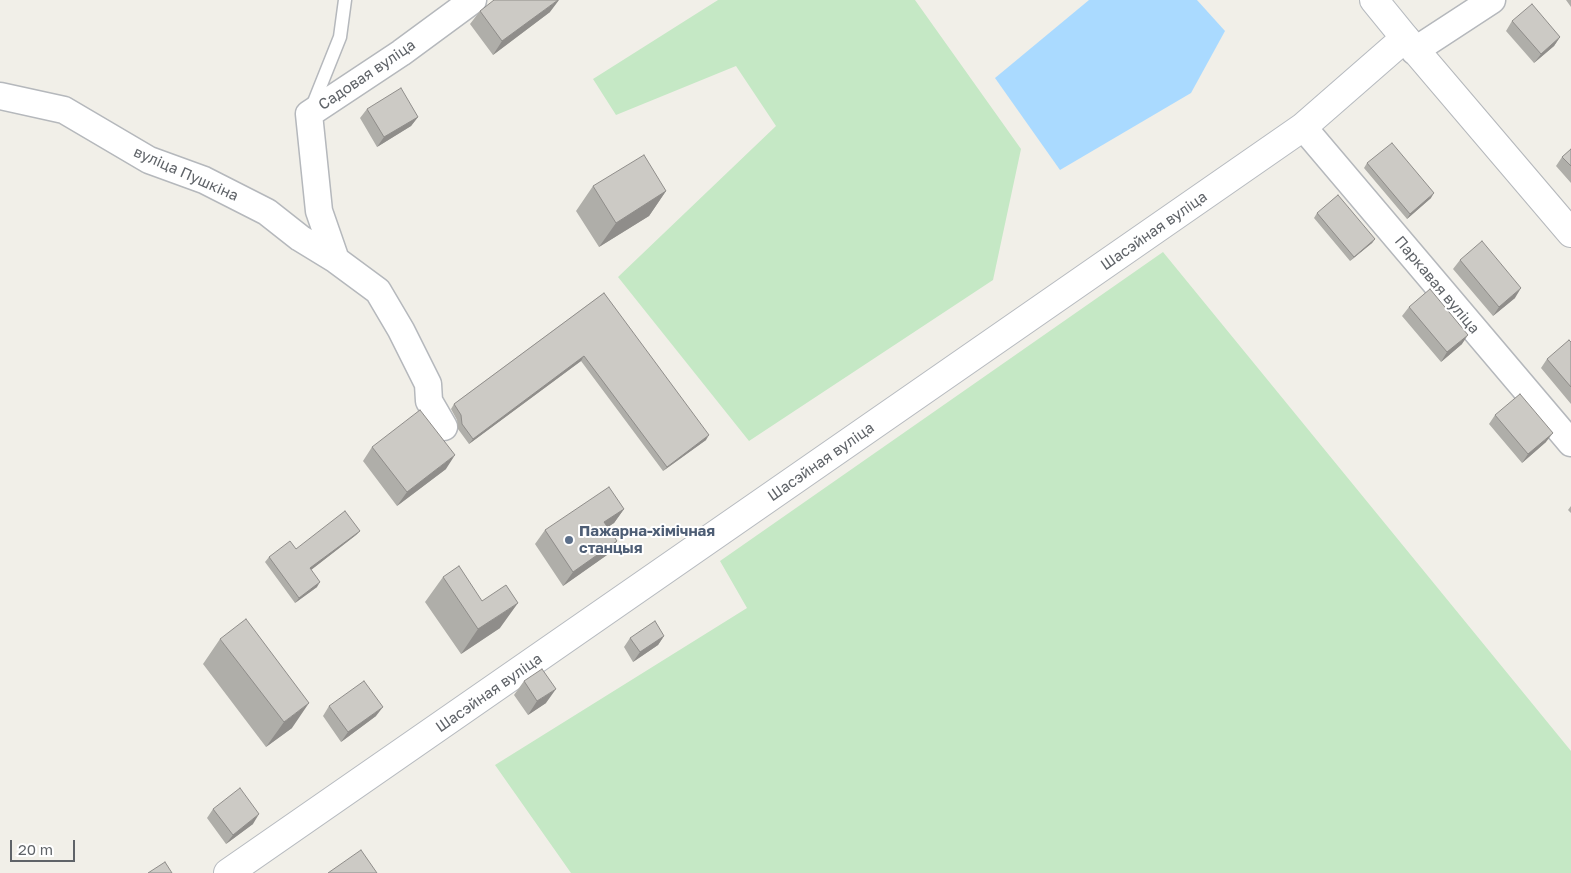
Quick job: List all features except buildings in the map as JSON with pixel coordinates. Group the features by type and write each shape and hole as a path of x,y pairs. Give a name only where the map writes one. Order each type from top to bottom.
{"main road":[{"path":"1374,0 1571,233"},
{"name":"Шасэйная вуліца","path":"228,873 1303,127 1410,44"}],"street":[{"name":"Садовая вуліца","path":"336,260 319,211 309,114 401,53 473,0"},
{"name":"Шасэйная вуліца","path":"1410,44 1492,0"},
{"name":"вуліца Пушкіна","path":"0,96 64,110 150,160 204,180 267,212 300,238 336,260 378,291 405,338 428,384 429,401 444,427"},
{"name":"Паркавая вуліца","path":"1303,127 1571,443"}],"lane":[{"path":"309,114 340,36 345,0"}],"green space":[{"path":"718,0 915,0 1021,149 993,280 749,441 618,277 776,126 736,66 616,115 593,79"},
{"path":"1163,252 1571,751 1571,873 571,873 495,765 747,608 720,561"}],"water":[{"path":"1089,0 1197,0 1225,31 1191,93 1060,170 995,78"}],"place":[{"name":"Пажарна-хімічная станцыя","path":"569,540"}]}
